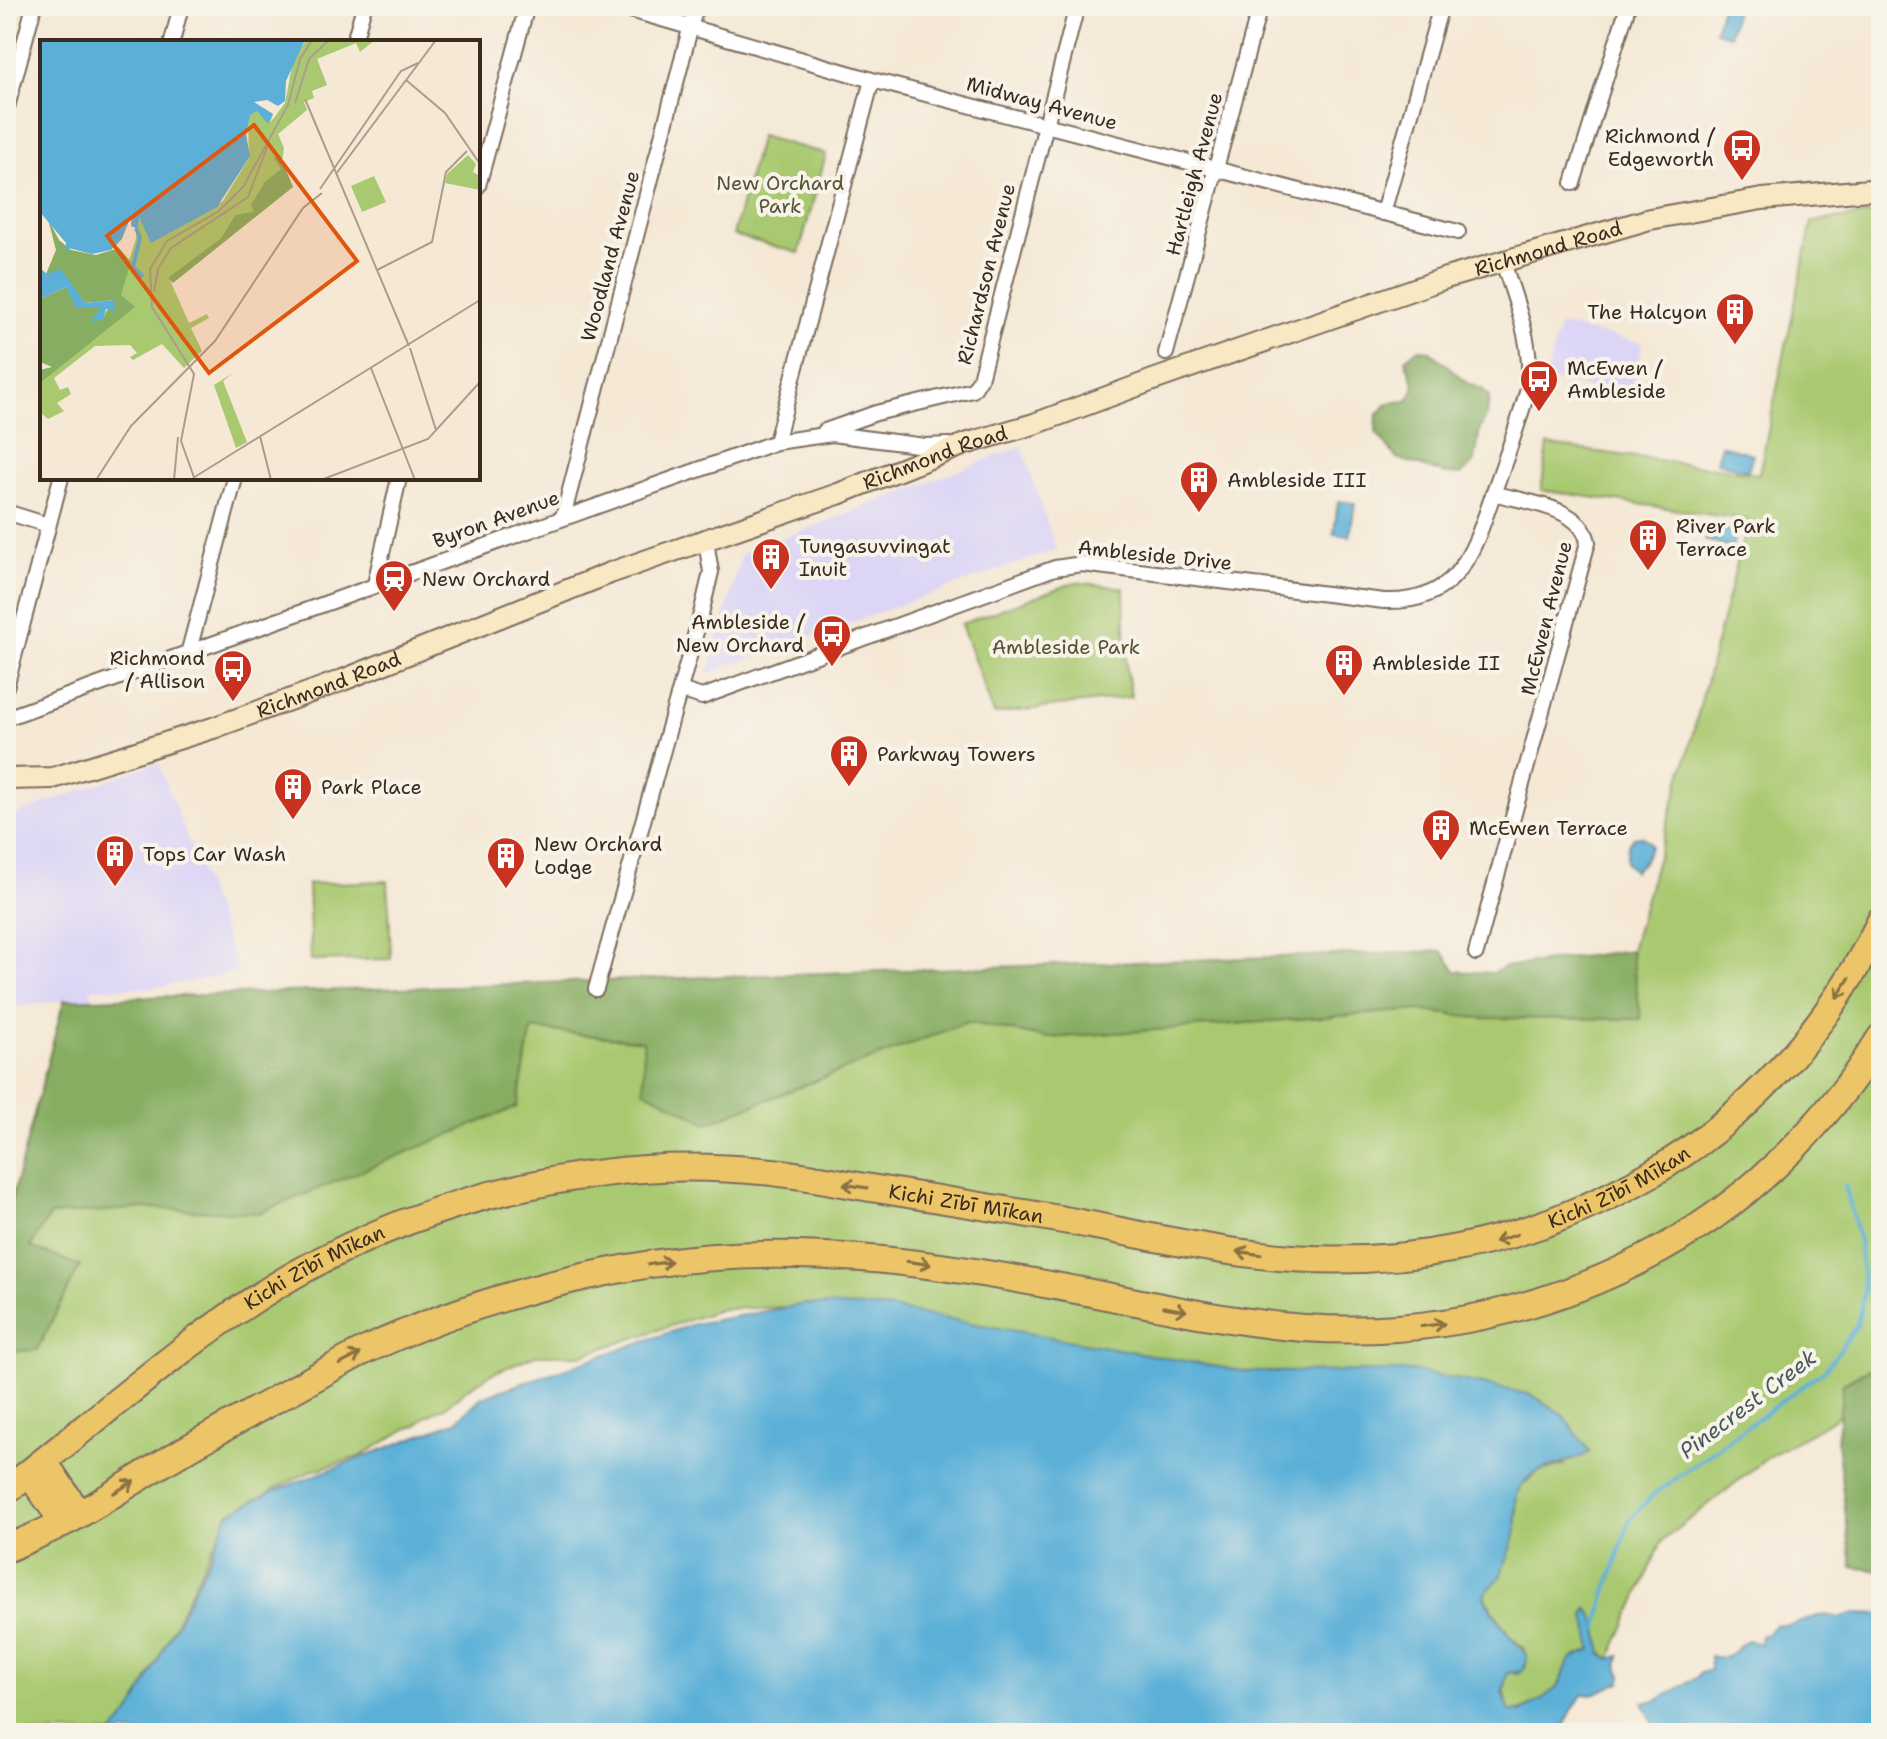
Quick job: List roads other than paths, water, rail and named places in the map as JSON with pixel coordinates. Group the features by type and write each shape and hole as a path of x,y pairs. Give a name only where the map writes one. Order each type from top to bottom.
{"highway":[{"name":"Kichi Zībī Mīkan","path":"6,1491 193,1343 295,1274 365,1238 428,1212 495,1192 575,1177 679,1167 763,1171 1254,1255 1374,1260 1433,1254 1491,1242 1557,1221 1622,1191 1671,1163 1721,1125 1766,1084 1814,1029 1850,978 1881,920"},
{"path":"6,1549 71,1519 196,1443 361,1353 413,1329 469,1307 530,1289 648,1265 731,1256 791,1254 874,1258 1014,1278 1207,1315 1305,1328 1422,1326 1518,1309 1573,1291 1623,1269 1669,1246 1723,1210 1785,1158 1818,1122 1881,1037"},
{"path":"36,1468 57,1513 71,1519"}],"main road":[{"name":"Richmond Road","path":"6,779 53,778 213,728 343,680 610,573 838,494 965,444 1034,424 1424,286 1663,216 1762,199 1881,189"}],"street":[{"path":"6,111 34,6"},
{"path":"172,40 181,6"},
{"path":"355,40 364,6"},
{"path":"480,179 527,6"},
{"name":"Midway Avenue","path":"617,6 872,80 1458,232"},
{"name":"Woodland Avenue","path":"563,517 696,6"},
{"name":"Richardson Avenue","path":"813,435 876,413 973,390 982,369 1077,6"},
{"name":"Hartleigh Avenue","path":"1166,353 1260,6"},
{"path":"1383,213 1441,6"},
{"path":"1573,183 1628,6"},
{"path":"776,442 872,80"},
{"path":"1493,493 1523,405 1529,377 1525,335 1503,262"},
{"name":"Byron Avenue","path":"6,718 776,442 832,434 925,446 965,444"},
{"path":"6,687 60,480"},
{"path":"188,654 234,480"},
{"path":"375,584 399,480"},
{"name":"Ambleside Drive","path":"680,690 702,697 1069,565 1109,567 1384,601 1418,598 1442,586 1467,561 1478,539 1493,493"},
{"name":"McEwen Avenue","path":"1476,953 1588,542 1582,525 1569,514 1493,493"},
{"path":"6,512 48,525"},
{"path":"596,989 711,572 706,541"}],"water":[{"path":"1722,6 1737,6 1729,35 1715,31"},
{"path":"1721,445 1753,454 1748,471 1717,462"},
{"path":"1338,501 1355,503 1350,536 1334,534"},
{"path":"1710,525 1736,533 1732,547 1705,540"},
{"path":"1641,836 1651,846 1634,871 1626,863 1628,845 1634,837"},
{"path":"805,1304 892,1309 1247,1372 1412,1371 1532,1395 1562,1414 1590,1452 1538,1471 1520,1488 1512,1547 1500,1577 1484,1596 1508,1634 1526,1655 1526,1665 1522,1671 1508,1673 1503,1691 1509,1711 1521,1712 1542,1699 1559,1686 1569,1661 1592,1650 1585,1617 1588,1609 1597,1624 1602,1655 1609,1659 1620,1656 1617,1666 1622,1675 1621,1682 1596,1693 1582,1695 1561,1733 112,1733 133,1709 211,1555 228,1514 269,1493 455,1422 482,1397 694,1324"},
{"path":"1855,1613 1881,1614 1881,1733 1639,1733 1653,1723 1643,1702 1656,1701 1710,1670 1710,1656 1729,1656 1748,1640 1760,1644 1761,1635 1767,1634 1776,1624 1792,1625 1814,1617 1839,1618"}],"waterway":[{"name":"Pinecrest Creek","path":"1598,1629 1603,1602 1630,1519 1652,1496 1826,1369 1857,1325 1864,1292 1859,1242 1845,1185"}],"place":[{"name":"Richmond / Edgeworth","path":"1742,182"},
{"name":"The Halcyon","path":"1735,346"},
{"name":"McEwen / Ambleside","path":"1539,413"},
{"name":"Ambleside III","path":"1199,514"},
{"name":"River Park Terrace","path":"1648,572"},
{"name":"Tungasuvvingat Inuit","path":"771,591"},
{"name":"New Orchard","path":"394,613"},
{"name":"Ambleside / New Orchard","path":"832,668"},
{"name":"Ambleside II","path":"1344,697"},
{"name":"Richmond / Allison","path":"233,703"},
{"name":"Parkway Towers","path":"849,788"},
{"name":"Park Place","path":"293,821"},
{"name":"McEwen Terrace","path":"1441,862"},
{"name":"Tops Car Wash","path":"115,888"},
{"name":"New Orchard Lodge","path":"506,890"}],"park label":[{"name":"New Orchard Park","path":"780,194"},
{"name":"Ambleside Park","path":"1066,647"}]}
